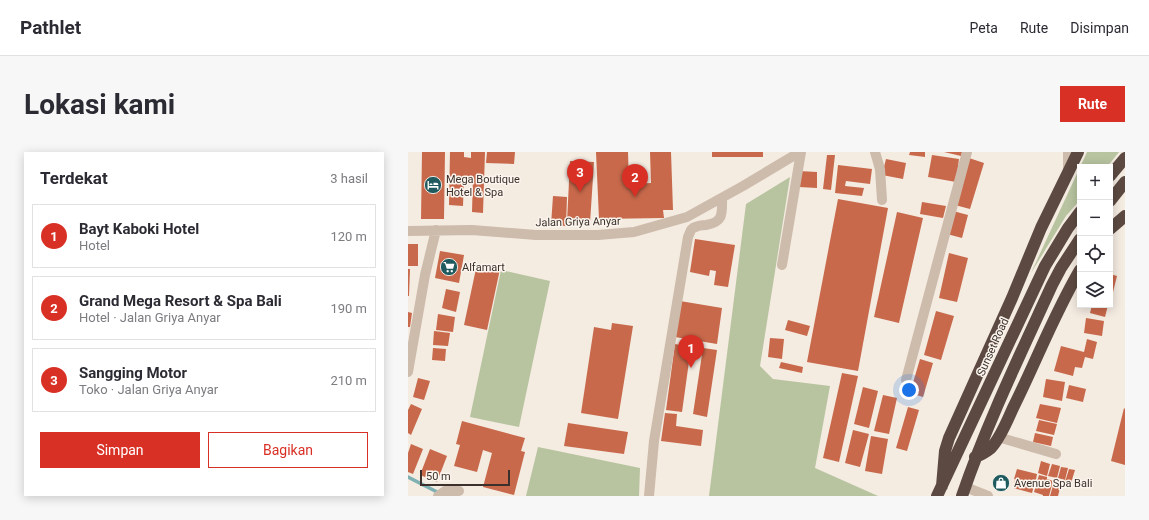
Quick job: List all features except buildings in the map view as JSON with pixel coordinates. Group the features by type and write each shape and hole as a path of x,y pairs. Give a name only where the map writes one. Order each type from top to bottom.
{"highway":[{"path":"939,491 945,451 949,438 1012,298 1041,228 1078,152"},
{"path":"1113,172 1125,158"},
{"path":"1113,196 1125,182"},
{"name":"Sunset Road","path":"939,491 1045,266 1077,216"},
{"path":"1113,226 1125,216"},
{"path":"963,492 975,457 997,404 1052,285 1077,244"},
{"path":"975,457 984,453 991,447 998,437 1023,388 1058,311 1079,272"}],"street":[{"name":"Jalan Griya Anyar","path":"408,231 472,230 536,235 598,235 634,232 687,217 800,152"},
{"path":"782,265 800,152"},
{"path":"875,152 880,169 882,200"},
{"path":"906,380 967,152"},
{"path":"1068,152 1068,172"},
{"path":"649,496 654,442 688,237 693,228 714,223 720,218 722,215 722,198"},
{"path":"408,372 425,275 436,230"},
{"path":"998,437 1056,454"},
{"path":"438,496 445,491 460,491"},
{"path":"963,492 988,496"}],"green space":[{"path":"1087,152 1119,152 1109,164 1081,164"},
{"path":"1077,173 1077,203 1066,216 1031,273"},
{"path":"790,177 760,366 773,379 830,386 815,468 878,496 709,496 746,204"},
{"path":"501,270 550,281 519,427 470,417"},
{"path":"538,447 640,468 639,496 526,496"}],"waterway":[{"path":"408,477 439,493"}],"place":[{"name":"Mega Boutique Hotel & Spa","path":"433,185"},
{"name":"Sangging Motor","path":"580,192"},
{"name":"Grand Mega Resort & Spa Bali","path":"635,197"},
{"name":"Alfamart","path":"449,267"},
{"name":"Bayt Kaboki Hotel","path":"691,368"},
{"name":"Avenue Spa Bali","path":"1001,483"}]}
